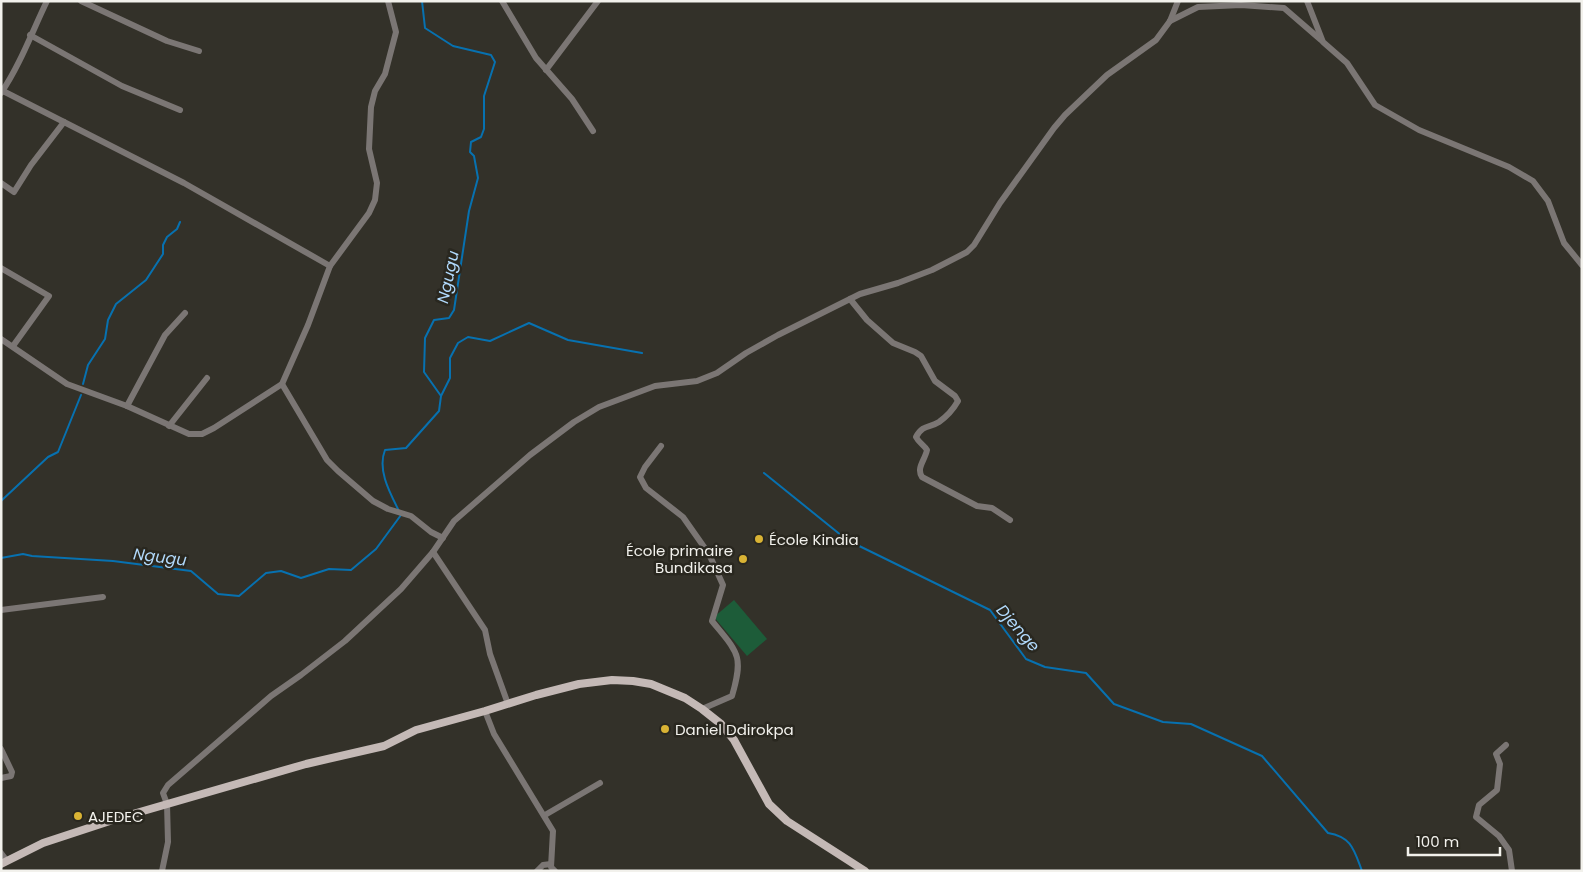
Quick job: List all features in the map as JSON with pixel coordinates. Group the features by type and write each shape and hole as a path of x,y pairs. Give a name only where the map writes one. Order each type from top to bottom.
{"main road":[{"path":"4,862 44,843 166,804 306,764 384,746 416,730 536,695 579,684 612,680 651,684 685,698 702,709 721,724 734,740 769,804 787,822 865,871"}],"street":[{"path":"47,1 30,35 16,70 2,92 184,183 330,266"},
{"path":"81,1 167,41 199,52"},
{"path":"1,339 67,384 127,406 189,434 202,434 214,428 282,384 308,325 330,266 369,213 375,200 377,183 369,150 371,107 385,74 396,32 388,1"},
{"path":"502,1 536,58 572,100 593,131"},
{"path":"546,70 598,1"},
{"path":"162,871 168,842 166,804 163,793 168,785 270,696 345,641 401,589 433,552 454,522 530,455 560,432 599,407 655,386 697,380 717,372 778,335 860,294 898,284 932,270 967,252 974,245 1000,202 1065,115 1107,75 1156,40 1170,21 1178,1"},
{"path":"1307,1 1323,42"},
{"path":"1170,21 1198,7 1241,5 1284,8 1347,63 1375,105 1419,130 1509,168 1533,181 1548,201 1564,243 1582,265"},
{"path":"30,35 122,86 180,110"},
{"path":"1,182 14,192 31,165 64,122"},
{"path":"1,268 49,296 13,346"},
{"path":"850,299 867,320 893,343 921,356 935,381 956,396 958,401 938,423 925,426 916,437 918,442 927,450 919,469 922,477 977,506 992,508 1010,520"},
{"path":"127,406 165,335 185,312"},
{"path":"169,426 207,378"},
{"path":"282,384 327,460 351,483 373,501 386,508 411,516 431,532 444,538"},
{"path":"661,446 640,477 646,488 683,517 709,554 723,585 712,621 734,647 738,658 737,678 732,696 702,709"},
{"path":"433,552 484,630 490,654 508,704"},
{"path":"1,610 103,597"},
{"path":"485,711 494,734 554,831 551,867 555,871"},
{"path":"1506,745 1496,754 1500,764 1497,790 1479,805 1476,817 1499,836 1509,850 1512,871"},
{"path":"1,749 12,772 11,776 1,778"},
{"path":"545,815 600,783"},
{"path":"1,852 4,862"},
{"path":"536,871 543,865 551,864"}],"green space":[{"path":"734,600 767,639 747,656 714,617"}],"waterway":[{"name":"Ngugu","path":"422,1 425,28 453,46 491,55 495,62 484,96 484,129 481,137 471,142 470,152 474,156 478,178 469,211 454,310 449,318 434,320 425,338 424,372 441,396"},
{"path":"83,384 88,365 105,339 108,320 116,304 146,280 163,254 163,245 167,237 177,229 180,222"},
{"path":"399,511 384,473 383,458 385,450 406,448 439,411 441,396 450,378 450,358 458,343 468,337 490,341 529,323 568,340 642,353"},
{"path":"1,501 48,457 58,452 81,395"},
{"name":"Djenge","path":"764,473 847,540 990,610 1026,659 1045,667 1086,673 1114,704 1163,722 1191,724 1262,756 1328,833 1347,841 1354,851 1362,871"},
{"name":"Ngugu","path":"1,558 23,554 113,561 191,571 218,594 239,596 266,573 281,571 301,578 329,569 351,570 376,549 401,515"}],"place":[{"name":"École Kindia","path":"759,539"},
{"name":"École primaire Bundikasa","path":"743,559"},
{"name":"Daniel Ddirokpa","path":"665,729"},
{"name":"AJEDEC","path":"78,816"}]}
